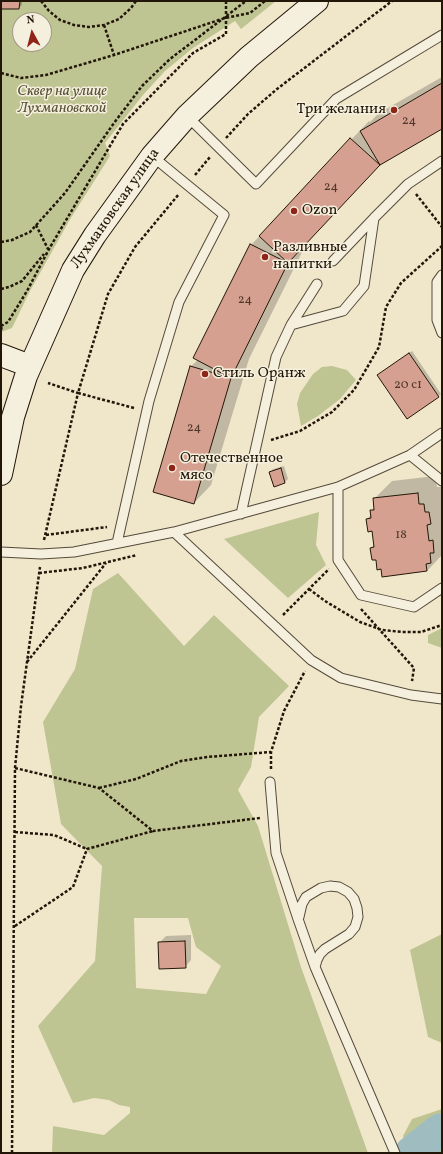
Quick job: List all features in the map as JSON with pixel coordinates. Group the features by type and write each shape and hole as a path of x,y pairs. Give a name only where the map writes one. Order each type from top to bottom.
{"street":[{"name":"Лухмановская улица","path":"1,474 13,417 26,376 73,270 95,235 152,156 186,116 249,57 317,1"},
{"path":"1,355 30,366"}],"lane":[{"path":"186,116 256,184 336,99 442,35"},
{"path":"117,543 146,412 179,302 224,215 152,156"},
{"path":"333,261 408,184 442,161"},
{"path":"291,325 343,311 364,286 374,218"},
{"path":"442,275 437,282 437,320 442,333"},
{"path":"241,514 255,445 276,357 291,325 317,284"},
{"path":"1,552 41,554 74,552 174,532 241,514 338,486 410,455 442,433"},
{"path":"410,455 442,481"},
{"path":"338,486 338,560 361,595 414,607 442,588"},
{"path":"174,532 311,660 341,678 411,696 442,699"},
{"path":"270,782 276,853 298,919 315,967 395,1153"},
{"path":"298,919 302,904 306,897 321,888 330,886 339,887 348,892 354,899 358,918 355,927 349,934 325,949 320,954 315,967"}],"path":[{"path":"41,1 49,11 60,20 74,25 89,27 104,25 119,19 136,1"},
{"path":"1,330 1,326 8,322 27,291 49,249 124,124 192,53 226,34 226,1"},
{"path":"1,242 12,240 30,232 65,193 142,86 170,59 246,1"},
{"path":"1,73 21,78 46,75 114,55 225,18 250,13 265,1"},
{"path":"12,1153 15,926 15,768 21,706 41,554 78,393 108,294 135,247 218,147 248,114 277,89 392,1"},
{"path":"104,25 114,55"},
{"path":"408,184 442,227"},
{"path":"36,226 49,249"},
{"path":"255,445 300,431 332,412 354,390 379,347 386,307 401,283 442,246"},
{"path":"1,289 22,281 49,249"},
{"path":"48,383 146,412"},
{"path":"46,535 121,525"},
{"path":"273,625 338,560"},
{"path":"27,663 107,563"},
{"path":"309,589 325,601 360,622 378,629 402,632 421,632 442,625"},
{"path":"358,605 414,668 411,696"},
{"path":"270,782 271,752 284,711 311,660"},
{"path":"99,788 136,779 181,761 207,757 271,752"},
{"path":"15,768 99,788 154,830"},
{"path":"15,832 54,835 87,849 154,830 273,817"},
{"path":"15,926 73,887 87,849"}],"green space":[{"name":"Сквер на улице Лухмановской","path":"1,1 276,1 241,29 235,21 193,48 165,71 143,95 105,143 110,156 69,221 30,291 12,328 1,332"},
{"path":"332,366 347,370 356,380 340,399 318,416 301,426 297,404 300,393 313,374 322,367"},
{"path":"319,512 316,545 326,565 288,598 224,539"},
{"path":"118,573 184,646 214,615 289,686 259,717 251,767 238,790 258,826 301,967 368,1153 52,1153 53,1126 104,1135 130,1113 130,1107 119,1105 109,1100 94,1098 73,1103 38,1026 95,961 102,866 61,824 43,722 75,669 93,589","holes":["134,918 188,918 196,947 221,966 206,994 136,988"]},
{"path":"442,628 442,648 428,643 428,635"},
{"path":"442,934 442,1043 428,1037 410,950"},
{"path":"442,1109 442,1153 409,1153 403,1136 412,1119"}],"building":[{"path":"1,1 20,1 19,9 1,9"},
{"path":"442,83 442,129 380,165 360,131"},
{"path":"350,138 380,165 288,263 259,236"},
{"path":"250,244 288,263 231,378 193,358"},
{"path":"409,353 439,397 407,419 377,375"},
{"path":"190,366 231,378 194,504 153,492"},
{"path":"281,468 285,483 274,487 269,472"},
{"path":"418,493 419,504 424,504 425,512 429,512 431,524 427,525 429,541 433,540 434,553 430,553 431,563 426,564 427,571 382,577 381,569 377,570 376,560 372,560 370,548 374,547 372,531 368,532 366,519 371,518 370,510 374,510 373,498"},
{"path":"185,941 186,968 159,969 158,942"}],"waterway":[{"path":"411,1153 442,1130"}],"place":[{"name":"Три желания","path":"394,110"},
{"name":"Ozon","path":"294,211"},
{"name":"Разливные напитки","path":"265,257"},
{"name":"Стиль Оранж","path":"205,374"},
{"name":"Отечественное мясо","path":"172,468"}]}
